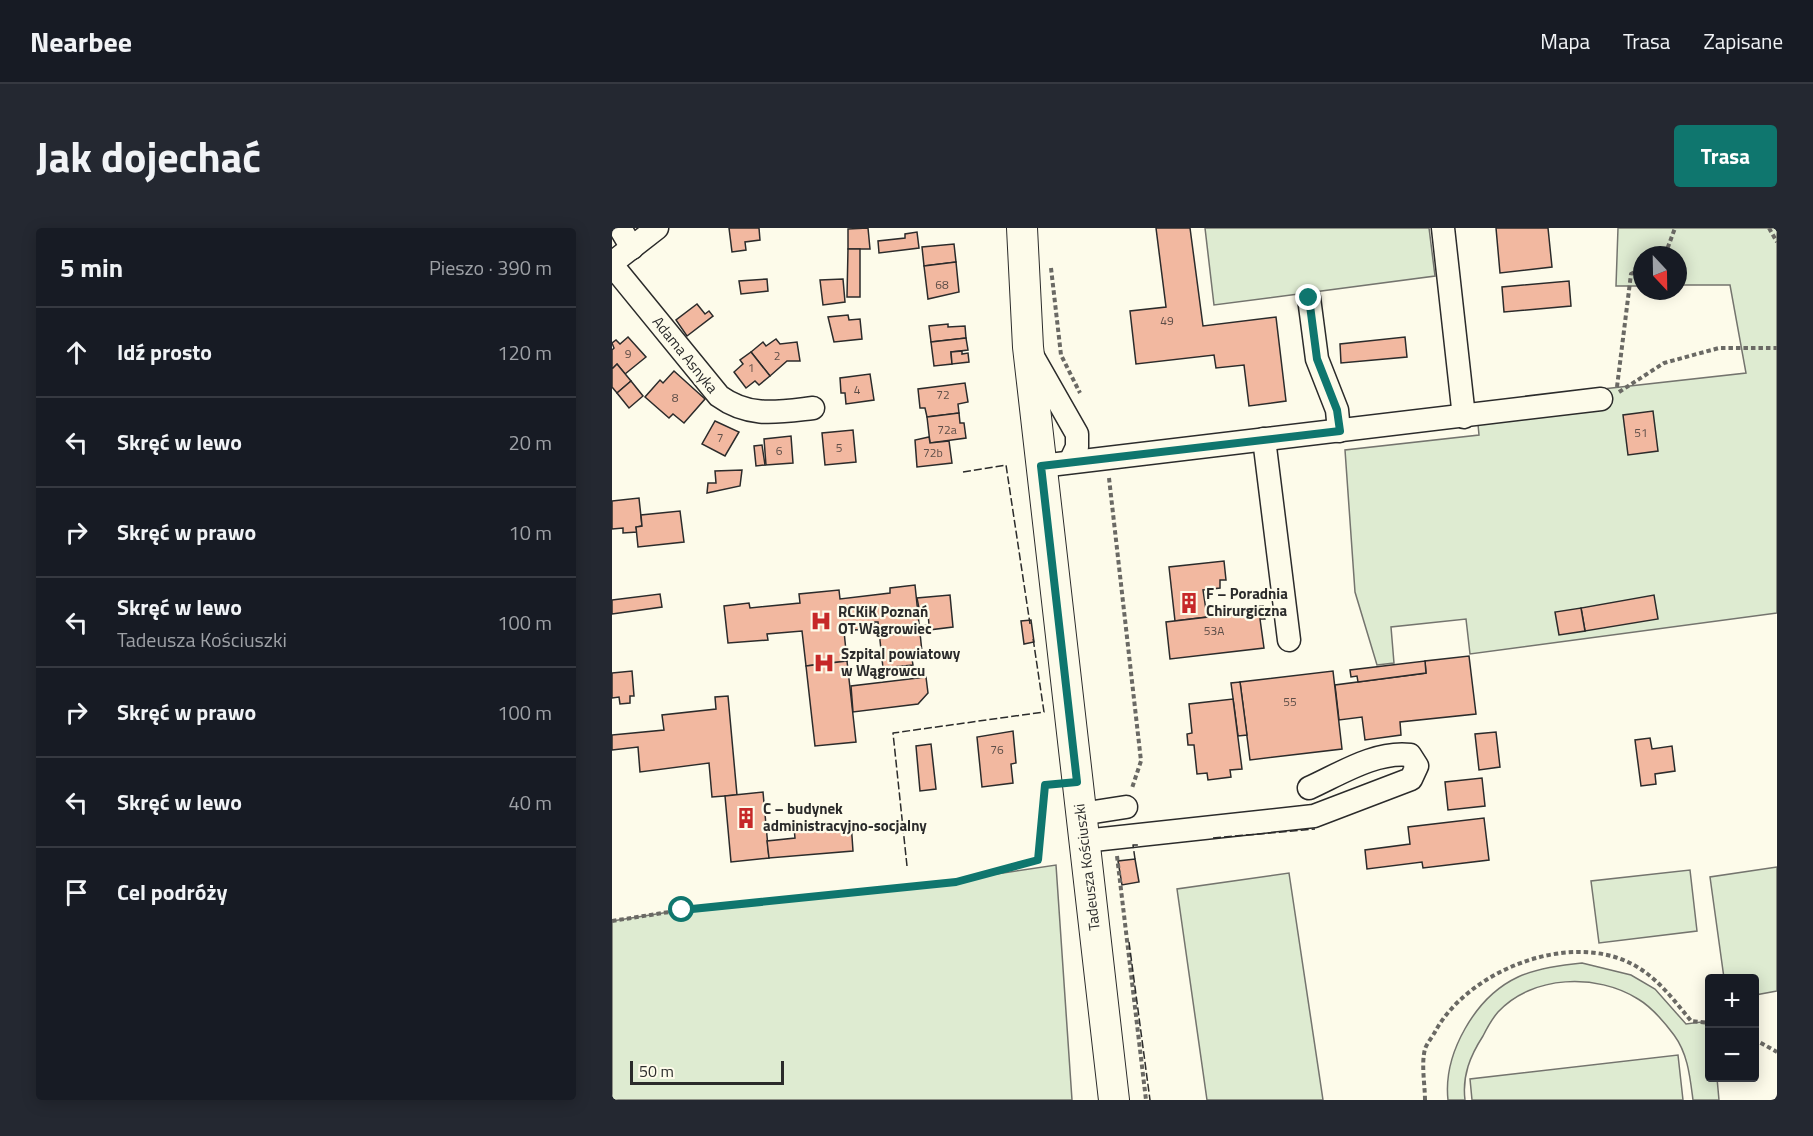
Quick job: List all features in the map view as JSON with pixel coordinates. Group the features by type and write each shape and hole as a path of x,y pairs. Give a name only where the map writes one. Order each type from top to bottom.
{"main road":[{"name":"Tadeusza Kościuszki","path":"1006,228 1028,347 1056,464 1077,782 1114,1100"},
{"name":"Tadeusza Kościuszki","path":"1022,228 1028,347"}],"street":[{"path":"620,228 632,248"},
{"path":"612,264 657,228"},
{"path":"1443,228 1464,417"},
{"name":"Adama Asnyka","path":"612,264 719,396 732,406 748,412 766,413 813,408"},
{"path":"1309,298 1317,359 1337,410 1340,431"},
{"path":"1028,347 1077,434 1077,447 1056,464"},
{"path":"1056,464 1464,417 1609,396"},
{"path":"1264,440 1289,640"},
{"path":"1083,827 1117,837 1314,816 1411,779 1417,766 1410,755 1396,754 1379,757 1309,788"},
{"path":"1083,827 1126,807"}],"path":[{"path":"1668,246 1675,228"},
{"path":"1769,228 1777,242"},
{"path":"1051,262 1061,354 1085,402"},
{"path":"1609,396 1633,273"},
{"path":"1609,396 1629,387 1664,363 1719,348 1777,348"},
{"path":"1107,458 1141,761 1126,807"},
{"path":"612,921 682,910 956,882 1038,860 1045,785 1077,782"},
{"path":"1117,837 1119,879 1146,1100"},
{"path":"1425,1100 1424,1050 1446,1012 1480,981 1524,962 1585,950 1631,963 1660,984 1691,1021 1705,1022"},
{"path":"1759,1041 1777,1052"}],"green space":[{"path":"1205,228 1429,228 1435,276 1214,305"},
{"path":"1618,228 1777,228 1777,613 1470,654 1466,619 1391,627 1394,663 1377,665 1355,592 1345,450 1479,435 1476,403 1746,373 1730,285 1687,285 1687,246 1633,246 1633,286 1616,286"},
{"path":"1056,865 1072,1100 612,1100 612,921 682,910 903,888"},
{"path":"1777,867 1777,991 1759,994 1759,974 1723,974 1710,877"},
{"path":"1690,870 1697,931 1599,943 1591,881"},
{"path":"1289,873 1323,1100 1207,1100 1177,889"},
{"path":"1582,963 1631,975 1655,989 1686,1024 1705,1022 1705,1082 1717,1082 1719,1100 1693,1100 1688,1066 1679,1042 1662,1020 1643,1002 1604,985 1565,982 1528,991 1512,1000 1498,1012 1471,1059 1466,1074 1465,1100 1448,1100 1451,1064 1465,1029 1476,1013 1502,986 1518,977 1549,967"},
{"path":"1678,1055 1683,1100 1472,1100 1470,1079"}],"building":[{"path":"729,228 759,228 760,240 745,242 746,250 732,252"},
{"path":"868,228 870,249 848,249 848,229"},
{"path":"1156,228 1190,228 1203,326 1276,317 1286,401 1249,406 1244,365 1216,368 1214,355 1136,364 1130,311 1166,307"},
{"path":"1496,228 1548,228 1552,267 1500,273"},
{"path":"917,232 919,248 879,253 878,241 905,238 905,234"},
{"path":"954,244 956,262 924,266 922,247"},
{"path":"848,249 860,249 860,297 847,297"},
{"path":"956,262 959,292 928,299 924,266"},
{"path":"767,279 768,291 741,294 739,281"},
{"path":"843,279 845,302 823,305 820,280"},
{"path":"1569,281 1571,306 1504,312 1502,287"},
{"path":"697,304 705,314 709,311 713,316 687,336 676,320"},
{"path":"848,315 849,320 860,319 862,339 834,342 828,317"},
{"path":"948,324 948,327 965,326 966,338 931,342 929,326"},
{"path":"628,337 646,357 625,374 617,364 612,369 612,350 614,348 612,343 616,340 620,344"},
{"path":"1405,337 1407,357 1341,363 1340,344"},
{"path":"966,338 968,350 951,352 952,364 934,366 931,342"},
{"path":"776,339 780,344 797,342 800,361 787,361 770,376 751,352 763,342 766,346"},
{"path":"962,351 962,354 968,353 969,362 952,364 951,352"},
{"path":"751,352 770,376 759,385 755,381 746,388 734,372 743,364 740,360"},
{"path":"617,364 631,381 617,393 612,387 612,369"},
{"path":"674,371 705,399 684,423 673,414 669,418 645,397 660,380 663,383"},
{"path":"870,374 874,400 846,404 845,393 841,393 840,378"},
{"path":"631,381 643,396 629,408 617,393"},
{"path":"965,383 968,402 958,404 959,413 927,417 925,408 920,408 918,389"},
{"path":"1653,411 1658,451 1628,455 1623,415"},
{"path":"959,413 960,423 964,423 966,438 930,443 927,417"},
{"path":"715,421 739,432 725,456 702,444"},
{"path":"853,430 856,462 825,465 822,433"},
{"path":"791,436 793,463 766,465 764,439"},
{"path":"929,437 930,443 949,441 952,463 917,467 915,440"},
{"path":"762,445 765,465 756,466 754,446"},
{"path":"742,470 740,486 707,493 708,483 716,483 715,471"},
{"path":"639,498 642,526 636,527 637,532 623,533 623,528 612,529 612,501"},
{"path":"680,511 684,542 638,547 636,527 642,526 641,515"},
{"name":"F – Poradnia Chirurgiczna","path":"1224,561 1226,580 1220,580 1220,588 1203,590 1207,617 1175,621 1169,567"},
{"path":"915,585 922,652 911,653 913,665 883,668 878,622 874,622 875,628 844,631 847,661 806,666 802,631 767,634 768,640 728,643 724,606 749,603 750,608 800,603 799,594 839,590 840,599 890,593 890,588"},
{"path":"660,594 662,607 612,614 612,600"},
{"path":"950,595 953,627 920,631 922,626 929,625 928,613 920,614 917,598"},
{"path":"1654,595 1658,619 1585,631 1581,608"},
{"path":"1263,606 1265,619 1260,619 1264,648 1170,659 1166,622 1242,613 1241,608"},
{"path":"1581,608 1585,631 1559,635 1555,612"},
{"path":"1031,620 1034,642 1024,644 1021,621"},
{"path":"1469,656 1476,714 1400,722 1401,735 1365,740 1362,717 1339,720 1335,685 1426,673 1425,661"},
{"path":"847,661 856,742 815,746 806,666"},
{"path":"1425,661 1426,673 1358,682 1357,676 1351,677 1350,670"},
{"path":"632,671 634,696 630,696 630,703 620,704 619,697 612,698 612,673"},
{"path":"1333,671 1342,749 1250,760 1240,682"},
{"path":"926,677 928,693 918,704 853,712 851,686"},
{"path":"1240,682 1247,735 1238,736 1231,683"},
{"path":"728,696 737,795 712,797 709,763 640,772 638,747 612,750 612,735 664,730 662,715 716,709 715,697"},
{"path":"1233,699 1242,769 1230,770 1231,777 1208,780 1207,773 1197,774 1194,745 1188,745 1187,734 1192,733 1189,704"},
{"path":"1013,731 1016,763 1011,764 1013,783 982,787 977,737"},
{"path":"1496,732 1500,767 1479,770 1475,734"},
{"path":"1650,738 1652,749 1672,746 1675,771 1655,774 1656,784 1641,786 1635,740"},
{"path":"931,744 936,789 920,791 916,746"},
{"path":"1482,778 1485,806 1448,810 1445,782"},
{"name":"C – budynek administracyjno-socjalny","path":"763,792 769,858 731,862 725,796"},
{"path":"1484,818 1489,860 1423,868 1422,862 1367,869 1365,850 1410,844 1408,827"},
{"path":"851,822 853,851 769,858 767,841 795,838 794,828"},
{"path":"1135,859 1139,882 1122,885 1118,861"}],"fence":[{"path":"963,472 1006,465 1030,624"},
{"path":"907,866 893,733 1044,712 1033,638"},
{"path":"1213,838 1315,829"},
{"path":"1135,859 1133,845 1138,845"},
{"path":"1129,942 1150,1100"}],"place":[{"name":"F – Poradnia Chirurgiczna","path":"1189,603"},
{"name":"RCKiK Poznań OT Wągrowiec","path":"821,621"},
{"name":"Szpital powiatowy w Wągrowcu","path":"824,663"},
{"name":"C – budynek administracyjno-socjalny","path":"746,818"}],"route":[{"path":"682,910 956,882 1038,860 1045,785 1077,782 1041,466 1340,431 1337,410 1317,359 1309,298"}]}
